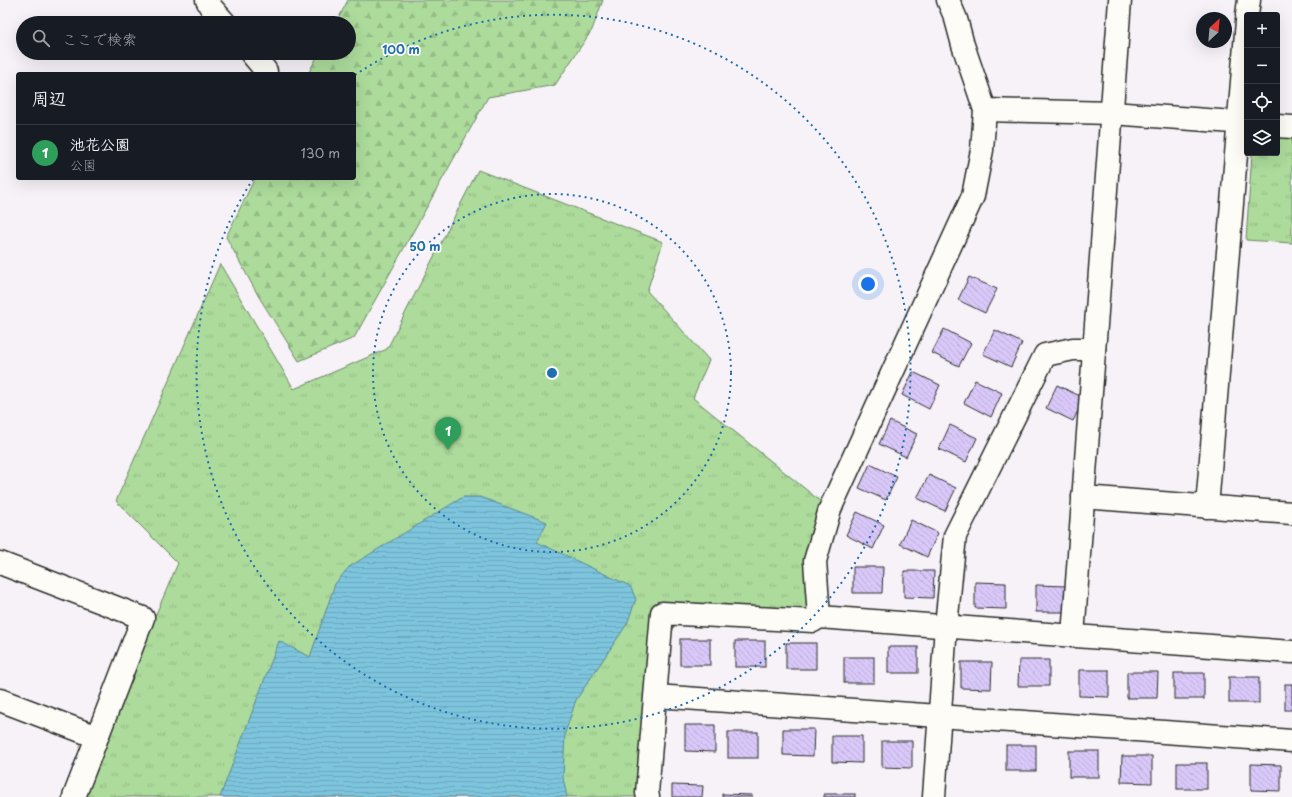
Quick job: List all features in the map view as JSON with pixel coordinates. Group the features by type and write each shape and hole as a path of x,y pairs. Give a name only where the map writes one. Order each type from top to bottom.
{"street":[{"path":"207,0 219,16"},
{"path":"819,617 815,561 830,509 973,196 982,150 986,110 963,45 956,19 948,0"},
{"path":"1073,636 1120,0"},
{"path":"1248,12 1249,0"},
{"path":"1207,507 1243,123 1246,48"},
{"path":"257,60 266,71"},
{"path":"986,110 1112,113 1243,123"},
{"path":"1280,126 1292,127"},
{"path":"934,797 946,626 955,536 1045,355 1073,349 1094,349"},
{"path":"1083,497 1292,513"},
{"path":"0,564 144,618 74,797"},
{"path":"648,797 647,793 662,613 813,621 819,617 1292,652"},
{"path":"656,696 1292,741"},
{"path":"0,700 97,737"}],"green space":[{"path":"348,0 603,0 592,30 555,85 488,97 354,338 299,361 259,297 226,237 254,180 356,180 356,72 309,72 315,60 356,60 356,16 340,16"},
{"path":"1280,136 1292,138 1292,243 1246,240 1252,156 1280,156"},
{"path":"478,170 663,242 647,291 709,360 693,398 830,509 813,621 677,614 656,696 648,797 77,797 178,563 116,501 220,264 294,389 387,349"}],"water":[{"path":"463,497 480,497 547,522 537,542 630,586 636,599 627,624 576,700 565,733 563,778 567,797 220,797 279,641 310,657 335,584 349,567"}],"building":[{"path":"969,277 997,289 985,313 958,300"},
{"path":"944,329 971,343 959,366 932,353"},
{"path":"995,330 1022,343 1011,367 983,354"},
{"path":"913,372 940,385 929,409 902,395"},
{"path":"975,380 1002,393 991,417 964,403"},
{"path":"1057,385 1084,398 1073,421 1046,408"},
{"path":"890,421 917,434 906,457 879,444"},
{"path":"950,425 977,438 966,462 939,449"},
{"path":"870,464 897,477 886,500 859,488"},
{"path":"929,475 956,488 945,511 917,498"},
{"path":"857,512 884,525 873,549 846,535"},
{"path":"911,520 938,533 927,557 900,544"},
{"path":"853,567 883,567 882,593 853,593"},
{"path":"904,571 934,571 933,598 904,597"},
{"path":"975,582 1006,583 1006,609 975,608"},
{"path":"1036,585 1066,586 1066,612 1036,612"},
{"path":"680,639 710,639 710,665 680,665"},
{"path":"735,641 765,641 765,667 735,667"},
{"path":"786,643 816,643 816,669 786,669"},
{"path":"888,647 918,647 918,673 888,673"},
{"path":"844,657 874,657 874,683 844,683"},
{"path":"1019,660 1049,660 1049,686 1018,686"},
{"path":"961,662 992,662 991,689 961,688"},
{"path":"1079,670 1109,670 1109,697 1079,696"},
{"path":"1127,672 1158,672 1157,698 1127,698"},
{"path":"1174,673 1204,673 1204,699 1174,699"},
{"path":"1229,677 1259,677 1259,703 1229,703"},
{"path":"1285,684 1292,684 1292,710 1285,710"},
{"path":"685,725 715,725 715,752 685,751"},
{"path":"783,729 814,729 813,756 783,755"},
{"path":"728,732 758,732 758,758 728,758"},
{"path":"832,736 862,736 862,763 832,762"},
{"path":"882,741 912,741 912,768 882,767"},
{"path":"1006,745 1036,745 1036,771 1006,771"},
{"path":"1069,751 1099,751 1099,777 1069,777"},
{"path":"1122,756 1152,756 1152,783 1121,782"},
{"path":"1177,763 1207,763 1207,789 1177,789"},
{"path":"1251,764 1281,765 1281,791 1251,790"},
{"path":"672,785 703,786 702,797 672,797"},
{"path":"722,794 752,795 752,797 722,797"},
{"path":"824,794 855,794 855,797 824,797"}],"place":[{"name":"池花公園","path":"448,450"}]}
